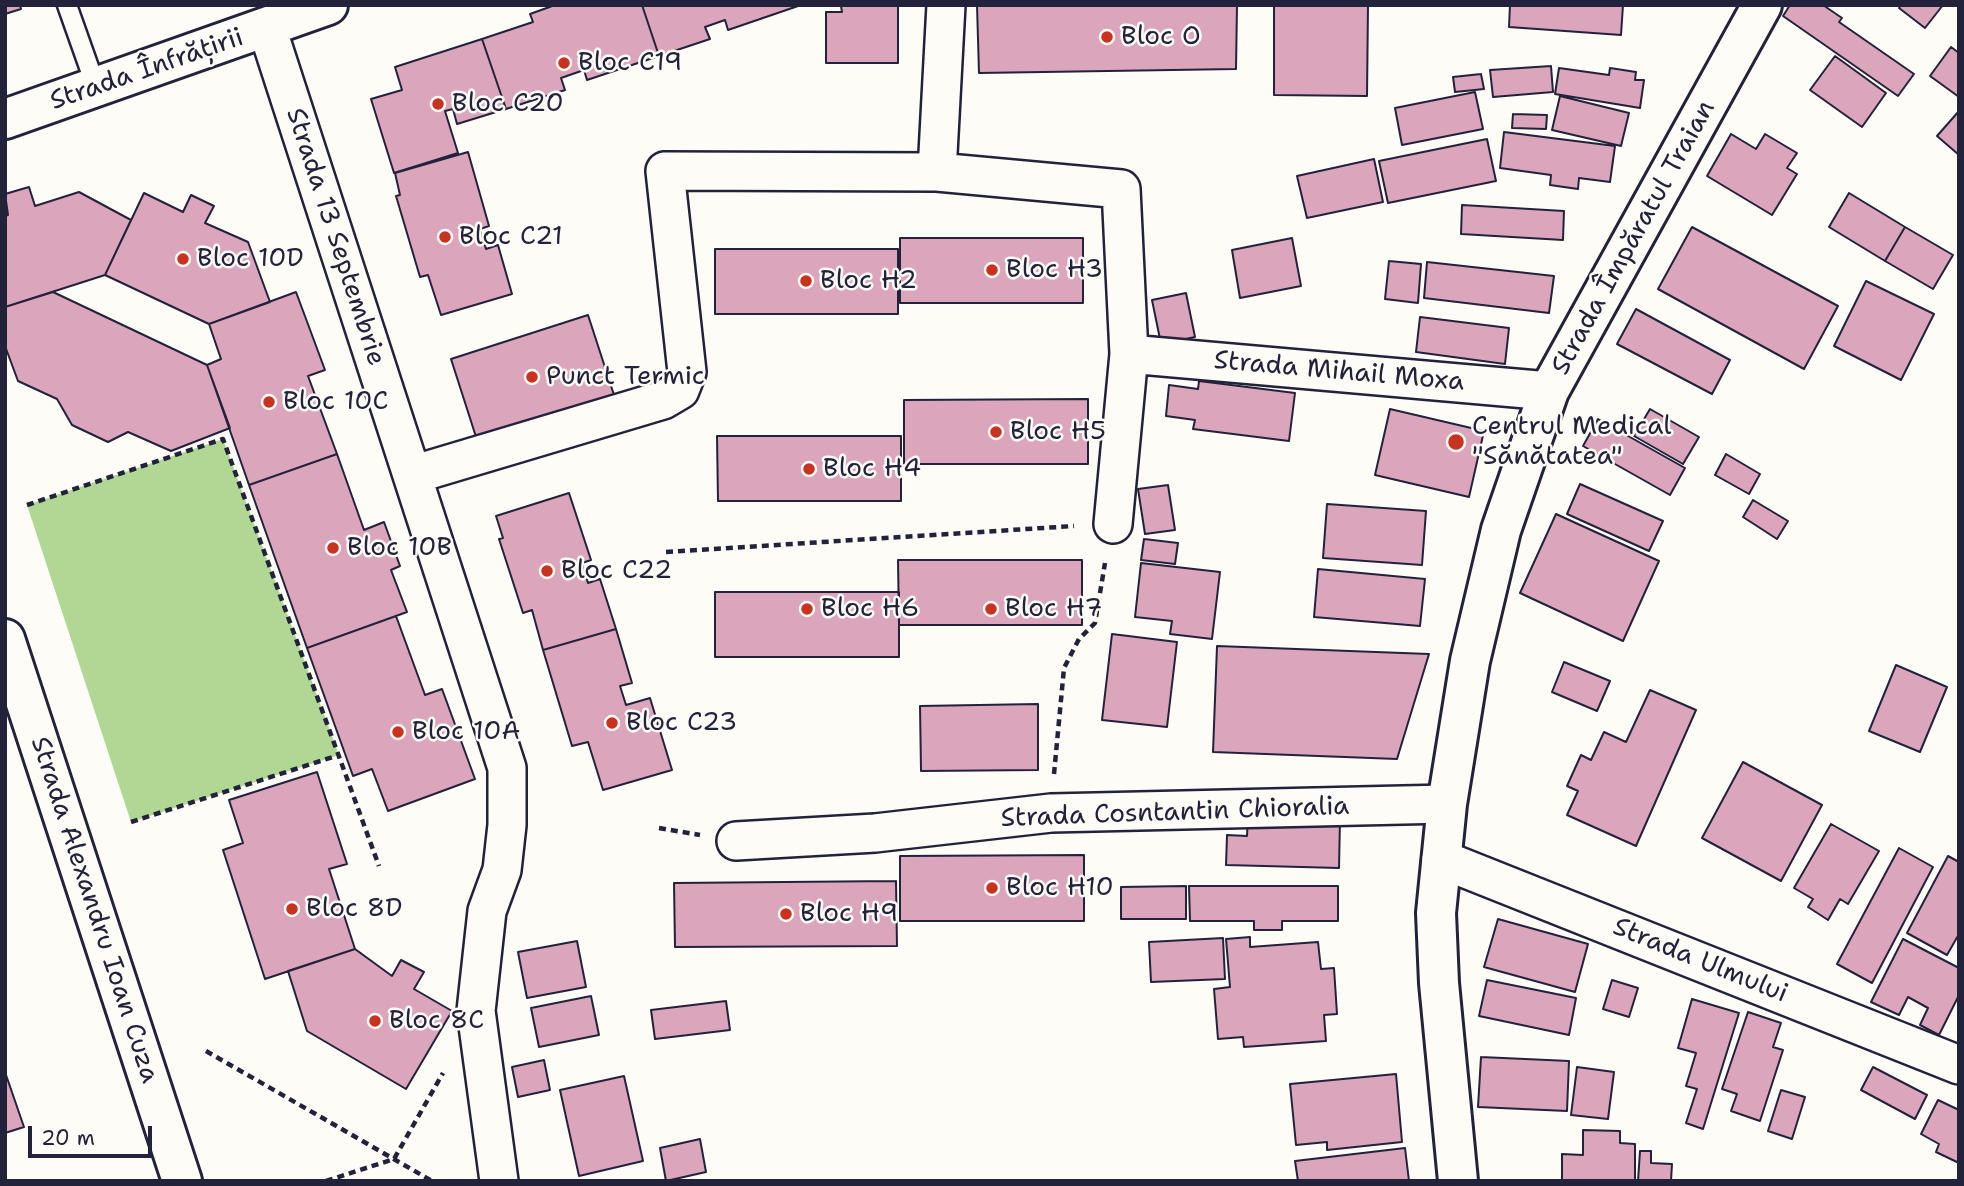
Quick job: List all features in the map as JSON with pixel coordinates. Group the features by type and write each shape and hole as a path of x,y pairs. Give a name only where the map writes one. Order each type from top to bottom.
{"street":[{"name":"Strada Înfrățirii","path":"5,119 328,5"},
{"path":"937,172 946,5"},
{"name":"Strada Împăratul Traian","path":"1458,1181 1439,983 1436,913 1447,804 1470,661 1501,530 1549,391 1762,5"},
{"name":"Strada 13 Septembrie","path":"267,28 507,768 507,825 502,870 487,911 476,1011 499,1181"},
{"path":"412,475 663,400 680,390 687,372 665,171 937,172 1121,189 1129,354 1113,524"},
{"name":"Strada Mihail Moxa","path":"1129,354 1549,391"},
{"name":"Strada Alexandru Ioan Cuza","path":"5,639 182,1180"},
{"name":"Strada Cosntantin Chioralia","path":"736,841 876,833 1051,813 1447,804"},
{"name":"Strada Ulmului","path":"1440,859 1959,1065"}],"lane":[{"path":"67,5 96,88"}],"path":[{"path":"27,505 223,439 379,866"},
{"path":"666,552 1113,524 1095,623 1079,639 1064,668 1051,813"},
{"path":"131,822 339,755"},
{"path":"206,1051 432,1181"},
{"path":"326,1181 394,1159 448,1064"}],"green space":[{"path":"223,439 339,755 131,822 27,505"}],"building":[{"path":"5,5 20,5 21,9 5,14"},
{"name":"Bloc C19","path":"555,5 642,5 659,56 587,80 584,70 561,78 565,90 506,109 482,39 533,22 530,14"},
{"path":"642,5 801,5 728,30 725,20 705,27 710,39 659,56"},
{"path":"801,5 898,5 898,63 826,63 826,12 842,12 841,6"},
{"name":"Bloc O","path":"977,5 1237,5 1236,69 979,73"},
{"path":"1274,5 1368,5 1367,96 1274,95"},
{"path":"1510,5 1623,5 1621,35 1509,27"},
{"path":"1790,5 1823,5 1842,18 1839,22 1914,74 1898,96 1783,16"},
{"path":"1901,5 1943,5 1925,28 1899,8"},
{"name":"Bloc C20","path":"482,39 506,109 457,124 453,109 445,111 458,153 394,173 371,99 402,90 395,67"},
{"path":"1951,47 1959,53 1959,97 1930,76"},
{"path":"1835,56 1886,93 1862,127 1810,90"},
{"path":"1551,66 1553,92 1493,97 1490,70"},
{"path":"1559,68 1609,75 1610,68 1636,72 1635,80 1644,80 1640,108 1555,94"},
{"path":"1481,74 1484,89 1455,92 1453,77"},
{"path":"1475,92 1483,129 1402,145 1395,108"},
{"path":"1560,96 1629,113 1621,146 1552,130"},
{"path":"1959,111 1959,155 1937,136"},
{"path":"1513,114 1547,115 1546,129 1512,128"},
{"path":"1504,132 1615,146 1610,182 1579,178 1578,189 1550,185 1551,175 1500,168"},
{"path":"1731,134 1756,149 1765,134 1797,153 1787,168 1797,174 1772,215 1707,176"},
{"path":"1487,139 1496,181 1388,203 1379,161"},
{"name":"Bloc C21","path":"468,152 489,226 480,229 486,249 498,245 512,294 441,315 428,275 420,277 396,196 400,195 395,173"},
{"path":"1374,159 1383,202 1307,218 1297,176"},
{"path":"29,187 35,206 79,192 131,220 105,275 5,307 5,216 8,215 5,194"},
{"name":"Bloc 10D","path":"144,193 183,212 191,195 214,206 205,223 248,242 270,302 209,324 105,275"},
{"path":"1849,193 1905,227 1885,261 1829,227"},
{"path":"1462,205 1564,211 1563,240 1461,234"},
{"path":"1692,227 1838,306 1804,369 1658,289"},
{"path":"1905,227 1953,255 1933,289 1885,261"},
{"name":"Bloc H3","path":"900,238 1083,238 1083,303 900,303"},
{"path":"1292,238 1301,286 1240,298 1232,250"},
{"name":"Bloc H2","path":"715,249 898,249 898,314 715,314"},
{"path":"1389,261 1421,264 1418,303 1385,299"},
{"path":"1427,262 1554,276 1549,313 1424,298"},
{"path":"1866,281 1934,314 1901,380 1834,346"},
{"path":"53,292 207,365 230,428 171,451 128,432 108,442 72,425 57,399 18,381 5,346 5,307"},
{"name":"Bloc 10C","path":"296,292 325,370 308,376 337,454 249,485 207,365 221,359 209,324"},
{"path":"1186,293 1195,337 1161,344 1152,300"},
{"path":"1636,309 1730,360 1712,394 1617,344"},
{"name":"Punct Termic","path":"588,315 614,395 477,440 451,359"},
{"path":"1420,317 1509,328 1505,364 1416,352"},
{"path":"1199,381 1295,393 1289,441 1193,429 1195,420 1166,416 1169,385 1198,389"},
{"name":"Bloc H5","path":"1088,399 1088,464 904,464 904,400"},
{"path":"1390,409 1484,431 1469,497 1375,475"},
{"path":"1650,409 1699,437 1683,464 1634,436"},
{"path":"1598,419 1685,468 1670,495 1583,446"},
{"name":"Bloc H4","path":"717,436 901,436 901,501 718,501"},
{"name":"Bloc 10B","path":"337,454 364,530 384,522 400,566 391,570 407,612 307,648 249,485"},
{"path":"1726,454 1760,474 1749,494 1715,475"},
{"path":"1580,484 1663,521 1649,551 1567,514"},
{"path":"1168,485 1175,530 1145,534 1138,489"},
{"name":"Bloc C22","path":"569,493 591,560 582,563 588,583 600,579 616,629 543,650 532,610 523,613 499,539 503,538 496,516"},
{"path":"1753,500 1788,521 1777,539 1743,517"},
{"path":"1327,504 1426,511 1422,565 1323,558"},
{"path":"1556,514 1659,561 1623,641 1520,593"},
{"path":"1144,539 1178,543 1175,564 1141,560"},
{"name":"Bloc H7","path":"898,560 1082,560 1082,625 899,625"},
{"path":"1141,563 1220,572 1212,639 1170,634 1172,621 1135,617"},
{"path":"1318,569 1425,579 1420,626 1314,617"},
{"name":"Bloc H6","path":"715,592 899,592 899,657 715,657"},
{"name":"Bloc 10A","path":"396,616 425,695 442,689 475,779 388,811 372,769 353,776 307,648"},
{"name":"Bloc C23","path":"616,629 632,683 620,686 626,705 650,698 672,770 603,790 588,742 572,746 543,650"},
{"path":"1112,634 1177,642 1167,727 1102,720"},
{"path":"1217,646 1429,654 1397,759 1213,752"},
{"path":"1564,662 1610,681 1597,711 1552,692"},
{"path":"1896,665 1947,687 1920,752 1869,731"},
{"path":"1650,690 1696,710 1636,846 1567,815 1578,791 1567,786 1581,755 1591,760 1604,732 1626,742"},
{"path":"1038,704 1038,770 921,771 920,706"},
{"path":"1743,762 1822,805 1781,881 1702,838"},
{"name":"Bloc 8D","path":"317,772 347,864 329,869 355,949 265,979 223,850 243,843 229,800"},
{"path":"1248,816 1340,819 1339,868 1226,865 1227,835 1247,836"},
{"path":"1831,824 1879,851 1848,904 1840,899 1828,920 1808,907 1813,899 1794,888"},
{"path":"1899,848 1933,867 1872,983 1837,964"},
{"name":"Bloc H10","path":"1084,855 1084,921 900,921 900,856"},
{"path":"1948,856 1959,862 1959,934 1947,955 1907,933"},
{"name":"Bloc H9","path":"896,881 897,946 675,947 674,883"},
{"path":"1186,886 1186,919 1121,919 1121,887"},
{"path":"1189,886 1338,886 1338,921 1282,921 1282,930 1254,930 1254,921 1190,921"},
{"path":"1498,919 1588,944 1575,992 1484,967"},
{"path":"1250,937 1250,947 1318,942 1321,969 1334,968 1337,1014 1324,1015 1326,1041 1244,1047 1243,1037 1218,1039 1214,989 1230,987 1226,939"},
{"path":"1223,938 1225,979 1151,982 1149,942"},
{"path":"1903,939 1959,968 1959,995 1939,1035 1920,1025 1928,1008 1908,997 1899,1015 1871,1002"},
{"path":"577,941 586,987 527,998 518,952"},
{"name":"Bloc 8C","path":"355,949 392,976 401,960 424,972 414,989 452,1011 406,1089 307,1031 288,971"},
{"path":"1487,980 1576,998 1569,1035 1479,1016"},
{"path":"1612,980 1638,988 1629,1017 1603,1009"},
{"path":"591,996 599,1035 539,1047 531,1008"},
{"path":"1692,999 1739,1013 1703,1129 1686,1123 1697,1089 1686,1086 1696,1053 1678,1048"},
{"path":"726,1001 730,1030 655,1039 651,1010"},
{"path":"1748,1012 1781,1023 1773,1047 1783,1050 1760,1121 1731,1111 1737,1094 1722,1089"},
{"path":"1481,1057 1569,1061 1567,1111 1478,1107"},
{"path":"544,1060 550,1090 518,1097 512,1067"},
{"path":"1577,1067 1614,1072 1608,1119 1571,1115"},
{"path":"1873,1067 1927,1095 1915,1119 1861,1090"},
{"path":"5,1072 24,1127 5,1133"},
{"path":"1396,1074 1402,1142 1327,1150 1327,1142 1296,1145 1290,1084"},
{"path":"624,1076 643,1161 579,1176 560,1090"},
{"path":"1781,1090 1805,1097 1792,1139 1768,1131"},
{"path":"1938,1100 1959,1110 1959,1163 1936,1152 1939,1144 1921,1134"},
{"path":"1583,1130 1620,1131 1620,1143 1635,1144 1635,1181 1562,1181 1562,1154 1583,1155"},
{"path":"700,1139 706,1172 666,1181 660,1148"},
{"path":"1405,1148 1409,1181 1298,1181 1295,1161"},
{"path":"1640,1151 1651,1151 1651,1163 1672,1164 1671,1181 1638,1181"}],"place":[{"name":"Bloc O","path":"1107,37"},
{"name":"Bloc C19","path":"564,63"},
{"name":"Bloc C20","path":"438,104"},
{"name":"Bloc C21","path":"445,237"},
{"name":"Bloc 10D","path":"183,259"},
{"name":"Bloc H3","path":"992,270"},
{"name":"Bloc H2","path":"806,281"},
{"name":"Punct Termic","path":"532,377"},
{"name":"Bloc 10C","path":"269,402"},
{"name":"Bloc H5","path":"996,432"},
{"name":"Centrul Medical \"Sănătatea\"","path":"1456,442"},
{"name":"Bloc H4","path":"809,469"},
{"name":"Bloc 10B","path":"333,548"},
{"name":"Bloc C22","path":"547,571"},
{"name":"Bloc H6","path":"807,609"},
{"name":"Bloc H7","path":"991,609"},
{"name":"Bloc C23","path":"612,723"},
{"name":"Bloc 10A","path":"398,732"},
{"name":"Bloc H10","path":"992,888"},
{"name":"Bloc 8D","path":"292,909"},
{"name":"Bloc H9","path":"786,914"},
{"name":"Bloc 8C","path":"375,1021"}]}
